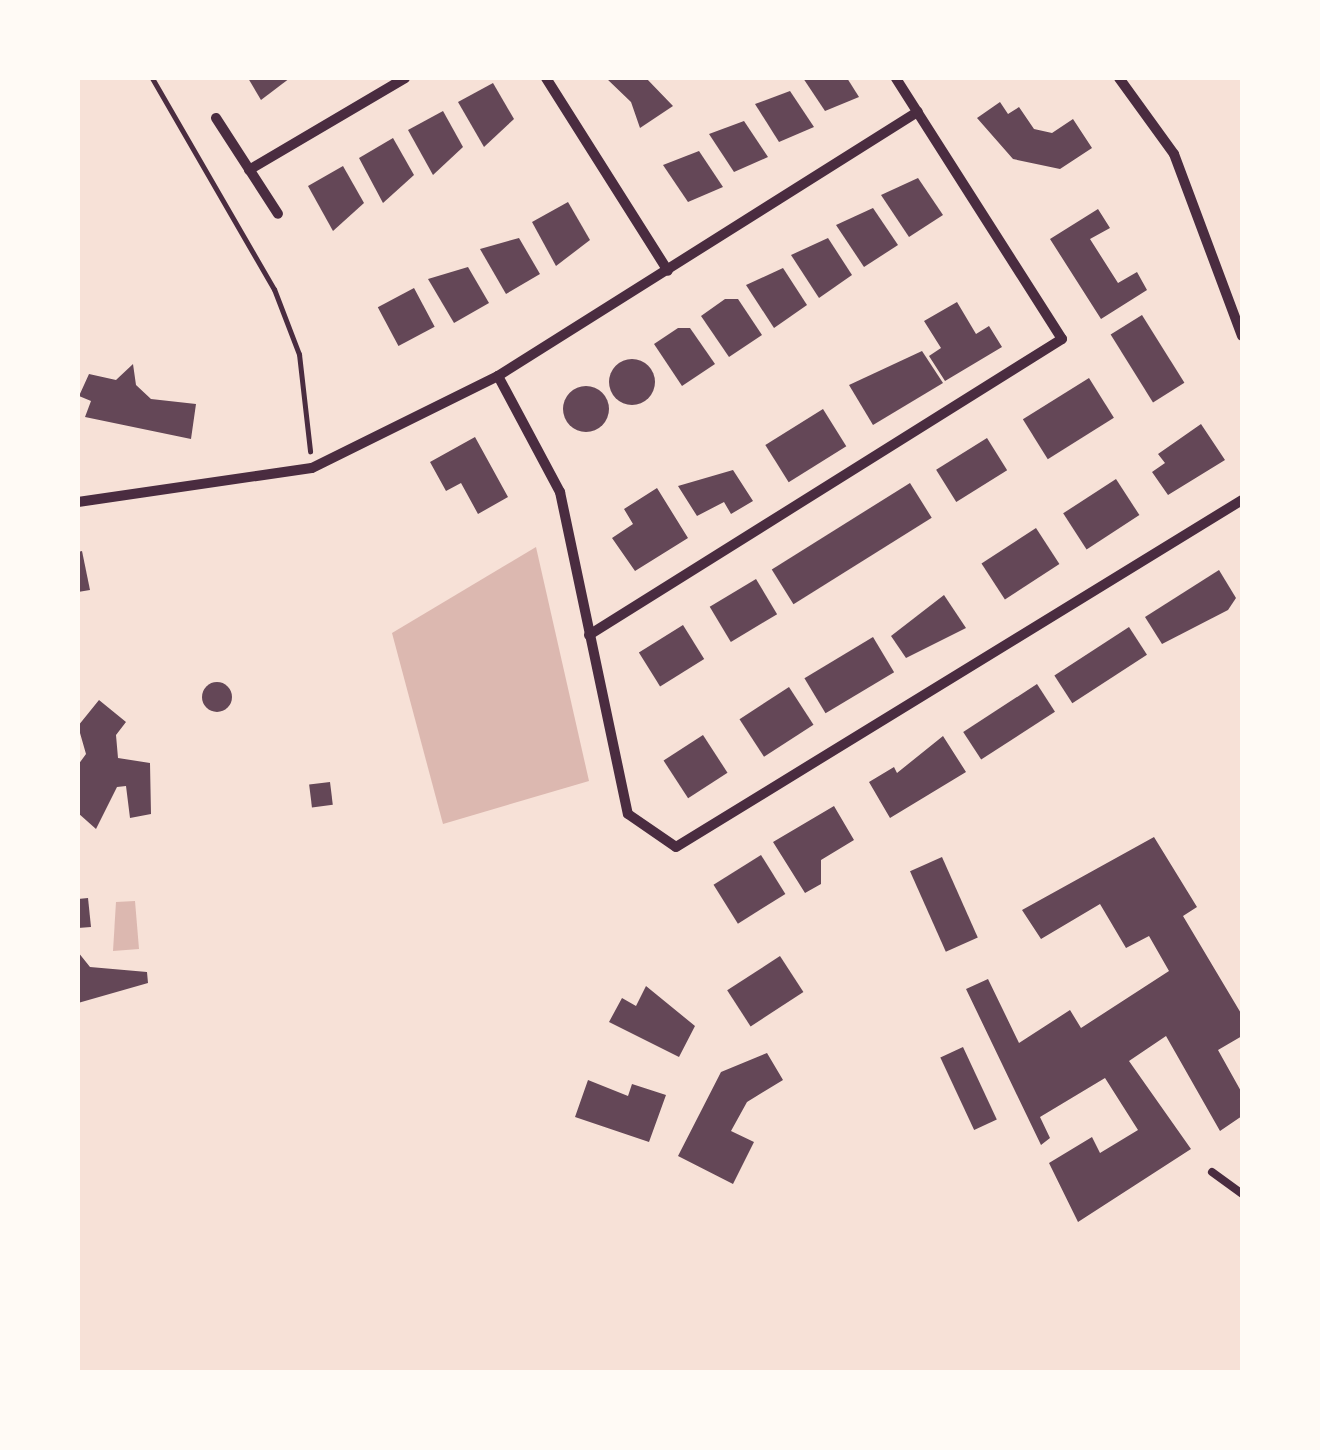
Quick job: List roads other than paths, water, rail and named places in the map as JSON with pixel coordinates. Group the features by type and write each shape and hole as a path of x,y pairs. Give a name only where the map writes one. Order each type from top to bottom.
{"street":[{"path":"249,170 405,78"},
{"path":"546,78 668,271"},
{"path":"589,635 1062,338 896,78"},
{"path":"1119,78 1174,154 1242,336"},
{"path":"78,502 312,468 498,376 918,112"},
{"path":"216,118 278,214"},
{"path":"498,376 560,492 628,814 676,847 1242,500"}],"lane":[{"path":"1212,1172 1242,1194"}]}
